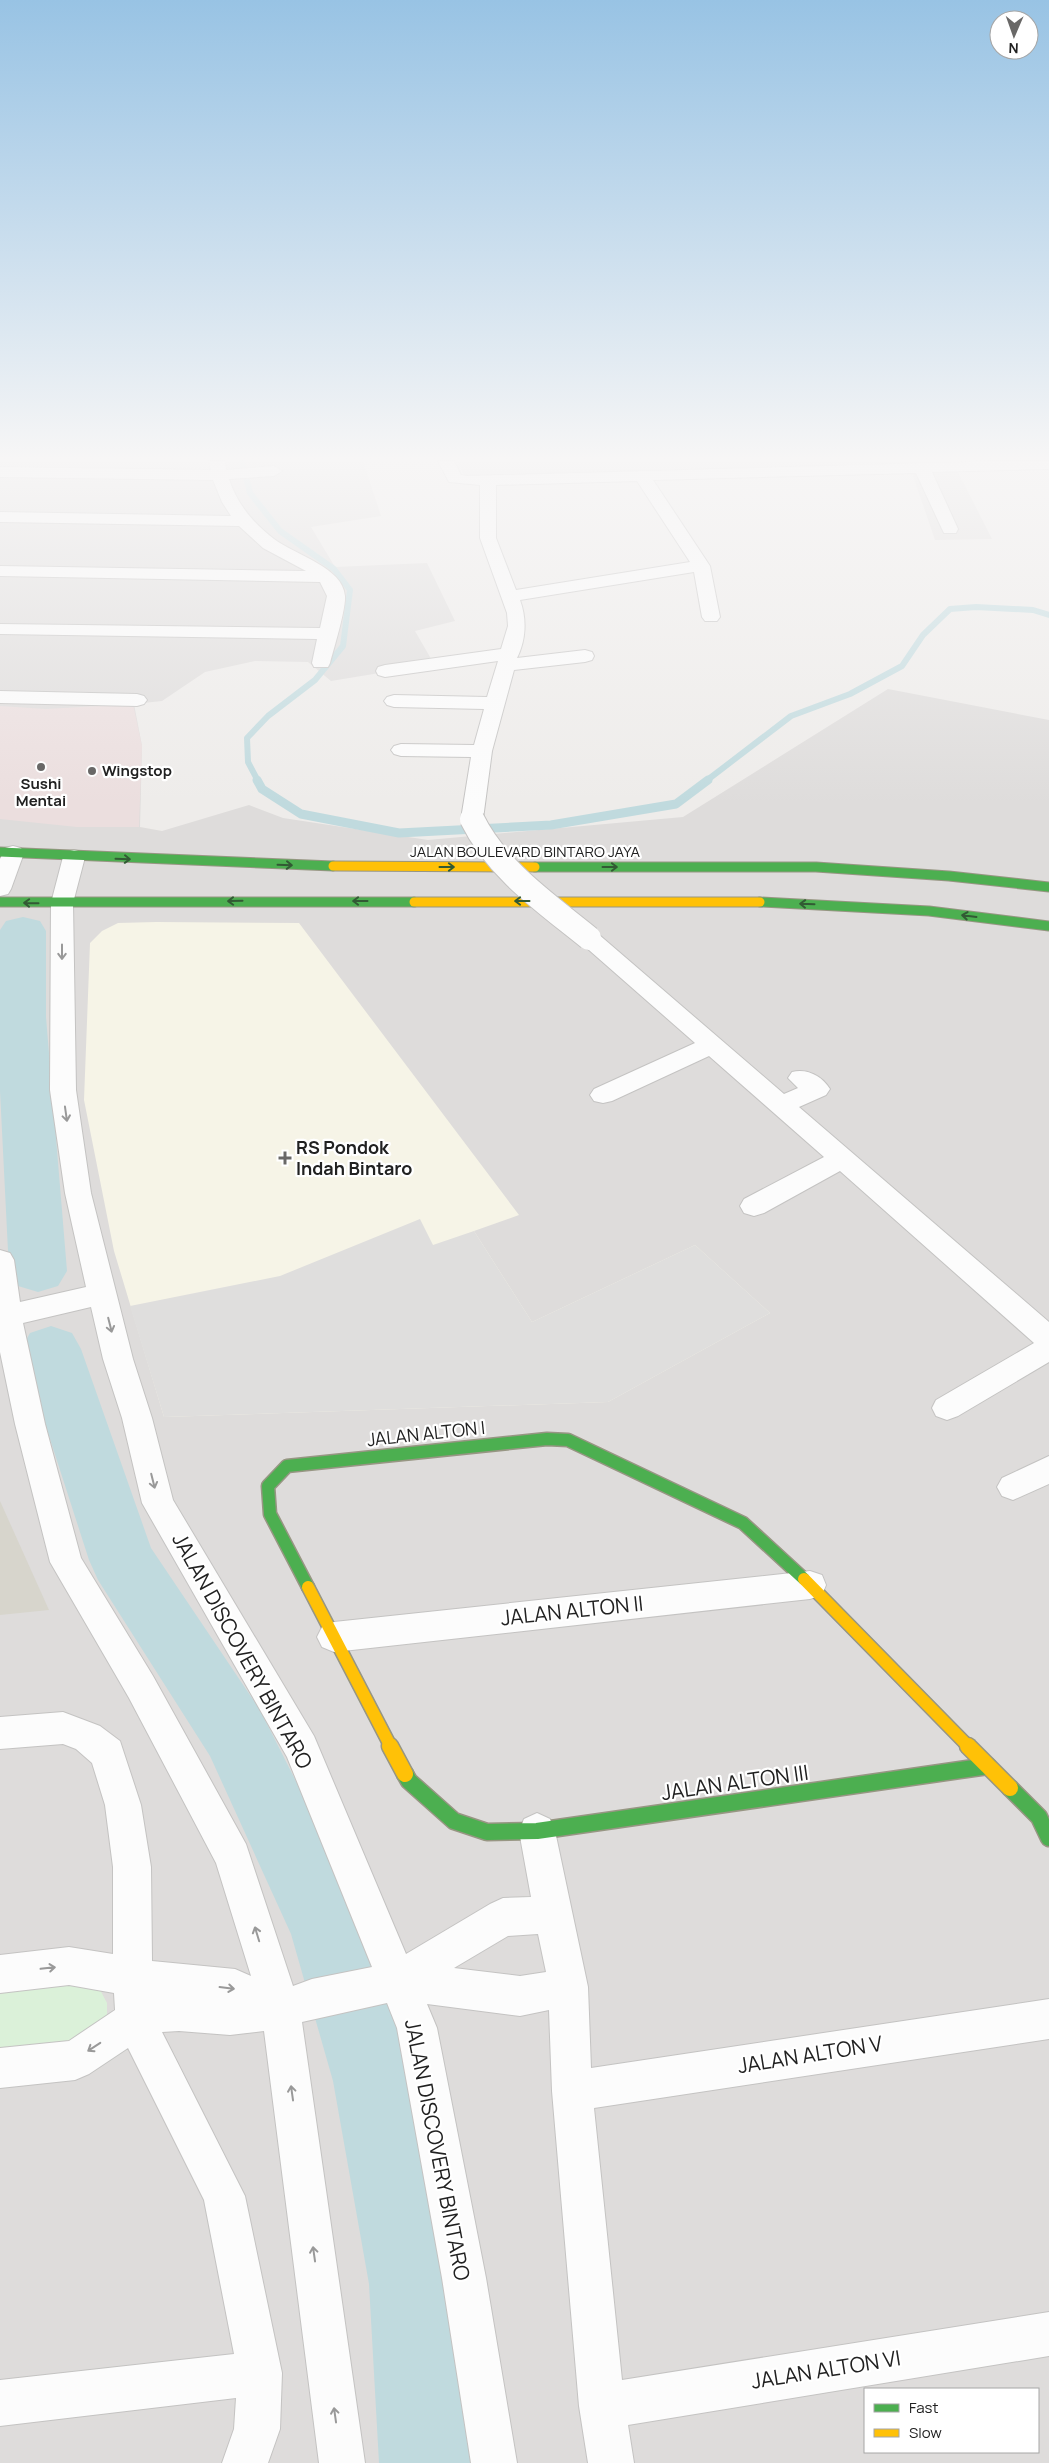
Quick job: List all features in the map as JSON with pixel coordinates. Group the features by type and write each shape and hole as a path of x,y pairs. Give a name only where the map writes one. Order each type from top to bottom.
{"main road":[{"name":"JALAN BOULEVARD BINTARO JAYA","path":"7,853 361,867 802,867 925,873 1049,887"},
{"path":"1023,884 1035,897"},
{"path":"0,902 328,900 767,902 929,911 1049,926"},
{"path":"1018,921 1032,913"},
{"name":"JALAN ALTON I","path":"287,1466 547,1439 568,1440 743,1524 810,1585"},
{"name":"JALAN ALTON III","path":"287,1466 268,1486 270,1514 409,1782 454,1821 487,1832 537,1831 988,1766"},
{"path":"810,1585 1039,1817 1049,1838"}],"street":[{"path":"270,576 328,577 334,585 336,596 321,663"},
{"path":"502,576 516,614 517,626 482,751 472,820 486,846 517,877 843,1158 1049,1339"},
{"path":"509,596 637,576"},
{"path":"703,576 711,617"},
{"path":"0,629 328,634"},
{"path":"385,671 493,655 508,660 585,656"},
{"path":"0,696 136,700"},
{"path":"394,701 494,703"},
{"path":"401,750 482,751"},
{"path":"0,889 7,853"},
{"name":"JALAN DISCOVERY BINTARO","path":"74,857 62,903 63,1090 78,1192 102,1294 158,1504 301,1748 383,1984 417,2028 464,2278 494,2463"},
{"path":"603,1095 712,1045"},
{"path":"781,1105 817,1089 801,1078"},
{"path":"754,1206 843,1158"},
{"path":"0,1260 7,1316 30,1424 66,1562 141,1687 233,1857 296,2005 342,2463"},
{"path":"7,1316 102,1294"},
{"path":"946,1408 1049,1348"},
{"path":"1013,1487 1049,1469"},
{"name":"JALAN ALTON II","path":"334,1637 810,1585"},
{"path":"0,1733 63,1728 88,1736 107,1753 123,1805 132,1867 135,2020 224,2196 260,2373 258,2429 245,2463"},
{"path":"537,1831 568,1987 572,2091 602,2406 611,2463"},
{"path":"0,2068 74,2060 135,2020 156,2013 178,2011 230,2015 296,2005 383,1984 503,1917 555,1915"},
{"path":"0,1974 69,1966 133,1977 235,1989 296,2005"},
{"path":"383,1984 520,1996 568,1987"},
{"name":"JALAN ALTON V","path":"572,2091 1049,2019"},
{"name":"JALAN ALTON VI","path":"602,2406 1049,2334"},
{"path":"0,2402 260,2373"}],"shaded area":[{"path":"0,576 433,576 455,621 415,631 434,664 331,681 308,662 255,661 205,672 162,701 134,704 142,746 140,827 162,831 249,805 283,818 428,840 683,817 888,689 1049,720 1049,2463 0,2463"},
{"path":"133,704 142,746 139,827 77,827 0,819 0,706 46,709"},
{"name":"RS Pondok Indah Bintaro","path":"118,923 299,923 519,1215 474,1231 532,1322 695,1245 770,1313 608,1402 164,1417 114,1251 84,1100 90,943 102,931"},
{"path":"420,1219 433,1245 474,1231 532,1322 695,1245 770,1313 608,1402 164,1417 130,1306 280,1276"},
{"path":"0,1501 49,1610 0,1615"}],"green space":[{"path":"96,1982 107,2003 107,2035 0,2069 0,1986"}],"waterway":[{"path":"258,781 248,762 247,738 268,716 315,680 343,646 350,590 339,576"},
{"path":"706,781 791,716 850,694 902,666 923,635 950,609 976,607 1033,610 1049,615"},
{"path":"257,780 262,789 301,814 399,833 551,825 676,804 708,780"},
{"path":"23,931 21,1017 38,1271"},
{"path":"51,1349 122,1560 235,1733 328,1927 374,2081 414,2284 426,2463"}],"traffic: fast":[{"path":"0,852 333,866"},
{"path":"535,867 816,867 949,876 1049,887"},
{"path":"0,902 414,902"},
{"path":"760,902 929,911 1049,926"},
{"path":"308,1587 270,1514 268,1486 287,1466 547,1439 568,1440 743,1523 804,1579"},
{"path":"405,1774 409,1781 454,1821 487,1832 537,1831 988,1766"},
{"path":"1010,1788 1039,1817 1049,1838"}],"traffic: slow":[{"path":"333,866 535,867"},
{"path":"414,902 760,902"},
{"path":"804,1579 1010,1788"},
{"path":"308,1587 405,1774"}],"place":[{"name":"Sushi Mentai","path":"41,767"},
{"name":"Wingstop","path":"92,771"},
{"name":"RS Pondok Indah Bintaro","path":"285,1158"}]}
